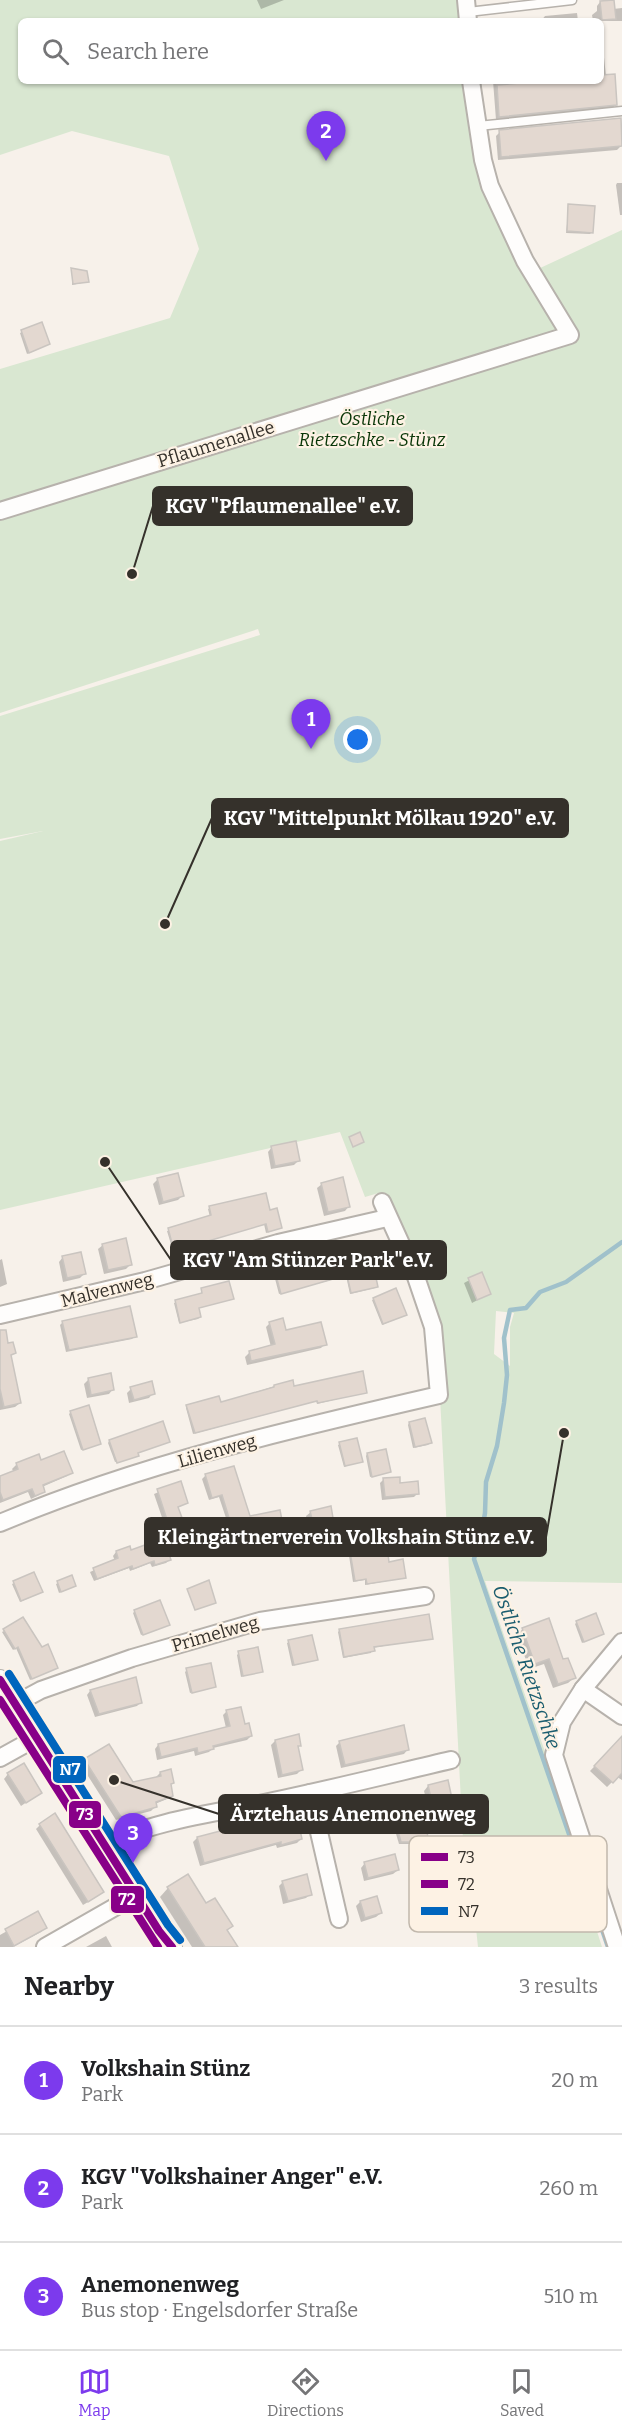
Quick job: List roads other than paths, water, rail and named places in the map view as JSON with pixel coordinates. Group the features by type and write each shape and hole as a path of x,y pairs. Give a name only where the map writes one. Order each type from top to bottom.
{"street":[{"path":"471,84 478,126"},
{"name":"Pflaumenallee","path":"0,511 570,335 525,261 490,186 478,126"},
{"name":"Malvenweg","path":"0,1315 145,1281 385,1210 416,1277 433,1327 439,1395"},
{"name":"Lilienweg","path":"0,1523 50,1503 207,1452 439,1395"},
{"name":"Primelweg","path":"15,1704 41,1690 122,1661 260,1621 425,1596"},
{"path":"581,1836 554,1755 562,1722 583,1689 622,1642"},
{"path":"0,1680 136,1895 172,1947"},
{"path":"583,1689 622,1716"},
{"path":"0,1758 36,1738"},
{"path":"105,1845 126,1834 451,1760"},
{"path":"310,1793 339,1919"},
{"path":"45,1947 136,1895"},
{"path":"607,1917 617,1947"}],"lane":[{"path":"467,11 572,0"},
{"path":"478,126 622,111"}],"waterway":[{"name":"Östliche Rietzschke","path":"570,1836 474,1559 485,1513 486,1482 497,1446 504,1403 507,1375 504,1338 510,1310 526,1308 540,1292 566,1282 622,1242"},
{"name":"Östliche Rietzschke","path":"603,1932 608,1947"}],"place":[{"name":"KGV \"Volkshainer Anger\" e.V.","path":"326,161"},
{"name":"KGV \"Pflaumenallee\" e.V.","path":"132,574"},
{"name":"Volkshain Stünz","path":"311,749"},
{"name":"KGV \"Mittelpunkt Mölkau 1920\" e.V.","path":"165,924"},
{"name":"KGV \"Am Stünzer Park\"e.V.","path":"105,1162"},
{"name":"Kleingärtnerverein Volkshain Stünz e.V.","path":"564,1433"},
{"name":"Ärztehaus Anemonenweg","path":"114,1780"},
{"name":"Anemonenweg","path":"133,1863"}],"park label":[{"name":"Östliche Rietzschke - Stünz","path":"372,429"}]}
